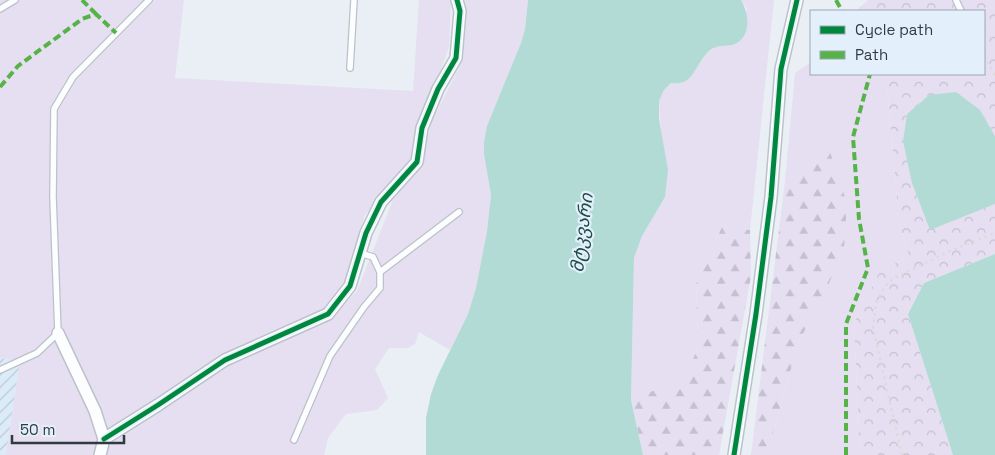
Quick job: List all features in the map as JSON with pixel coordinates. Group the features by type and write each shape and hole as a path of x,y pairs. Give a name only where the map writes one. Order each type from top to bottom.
{"street":[{"path":"104,439 225,360 328,314 350,286 366,233 381,202 417,162 422,128 438,89 456,58 460,11 457,0"},
{"path":"734,455 756,314 771,197 781,69 797,0"},
{"path":"58,333 95,411 104,439 100,455"}],"lane":[{"path":"0,9 15,0"},
{"path":"0,370 37,353 58,333 52,197 54,109 73,78 150,0"},
{"path":"350,68 354,0"},
{"path":"380,272 459,212"},
{"path":"294,440 330,356 364,307 380,288 380,272 373,256 360,252"}],"path":[{"path":"985,58 995,75"},
{"path":"902,455 873,328 876,303 884,286 894,278 948,252 995,234"}],"shaded area":[{"path":"0,358 20,361 6,455 0,455"}],"green space":[{"path":"0,0 184,0 175,78 413,91 419,0 451,0 449,47 435,86 418,123 410,166 365,215 346,281 322,311 331,317 357,291 393,200 420,166 432,121 463,60 467,13 465,0 528,0 525,29 521,43 487,126 487,170 491,195 487,231 476,288 468,314 450,350 419,332 415,344 408,348 389,348 375,369 388,398 377,410 346,414 328,438 324,455 6,455 20,361 0,358"},
{"path":"741,0 774,0 750,230 722,227 696,284 698,348 684,378 631,400 634,258 642,236 665,197 659,101 664,90 671,83 679,83 690,77 701,60 711,50 738,42 747,9"},
{"path":"868,0 995,0 995,136 980,110 929,95 907,114 903,141 977,210 995,204 995,254 924,283 908,314 953,455 860,455 854,323 880,271 909,256 899,223 886,75 985,75 985,10 857,10"},
{"path":"810,63 810,75 886,75 899,223 909,256 880,271 854,323 860,455 767,455 799,340 818,309 830,153 809,168 785,181 795,73"},
{"path":"830,152 847,203 844,248 818,309 799,340 767,455 751,455 785,181 809,168"},
{"path":"722,227 750,230 751,276 719,455 643,455 631,400 684,378 698,348 696,284"}],"water":[{"name":"მტკვარი","path":"528,0 741,0 746,11 747,24 744,36 735,44 718,46 709,51 685,82 671,83 664,90 659,101 659,119 668,170 665,197 642,236 634,258 631,400 643,455 426,455 426,418 431,394 438,375 468,314 476,288 487,231 491,195 484,154 487,126 521,43 525,29"},
{"path":"956,92 980,110 995,136 995,204 930,230 912,183 903,141 907,114 929,95"},
{"path":"995,254 995,455 953,455 908,314 924,283"}],"marked path":[{"path":"82,0 96,14"},
{"path":"836,0 841,10"},
{"path":"0,87 18,66 82,19 96,14 116,33"},
{"path":"846,455 846,324 868,268 859,219 853,137 870,75"}],"cycle path":[{"path":"104,439 225,360 328,314 350,286 366,233 381,202 417,162 422,128 438,89 456,58 460,11 457,0"},
{"path":"734,455 756,314 771,197 781,69 797,0"}]}
